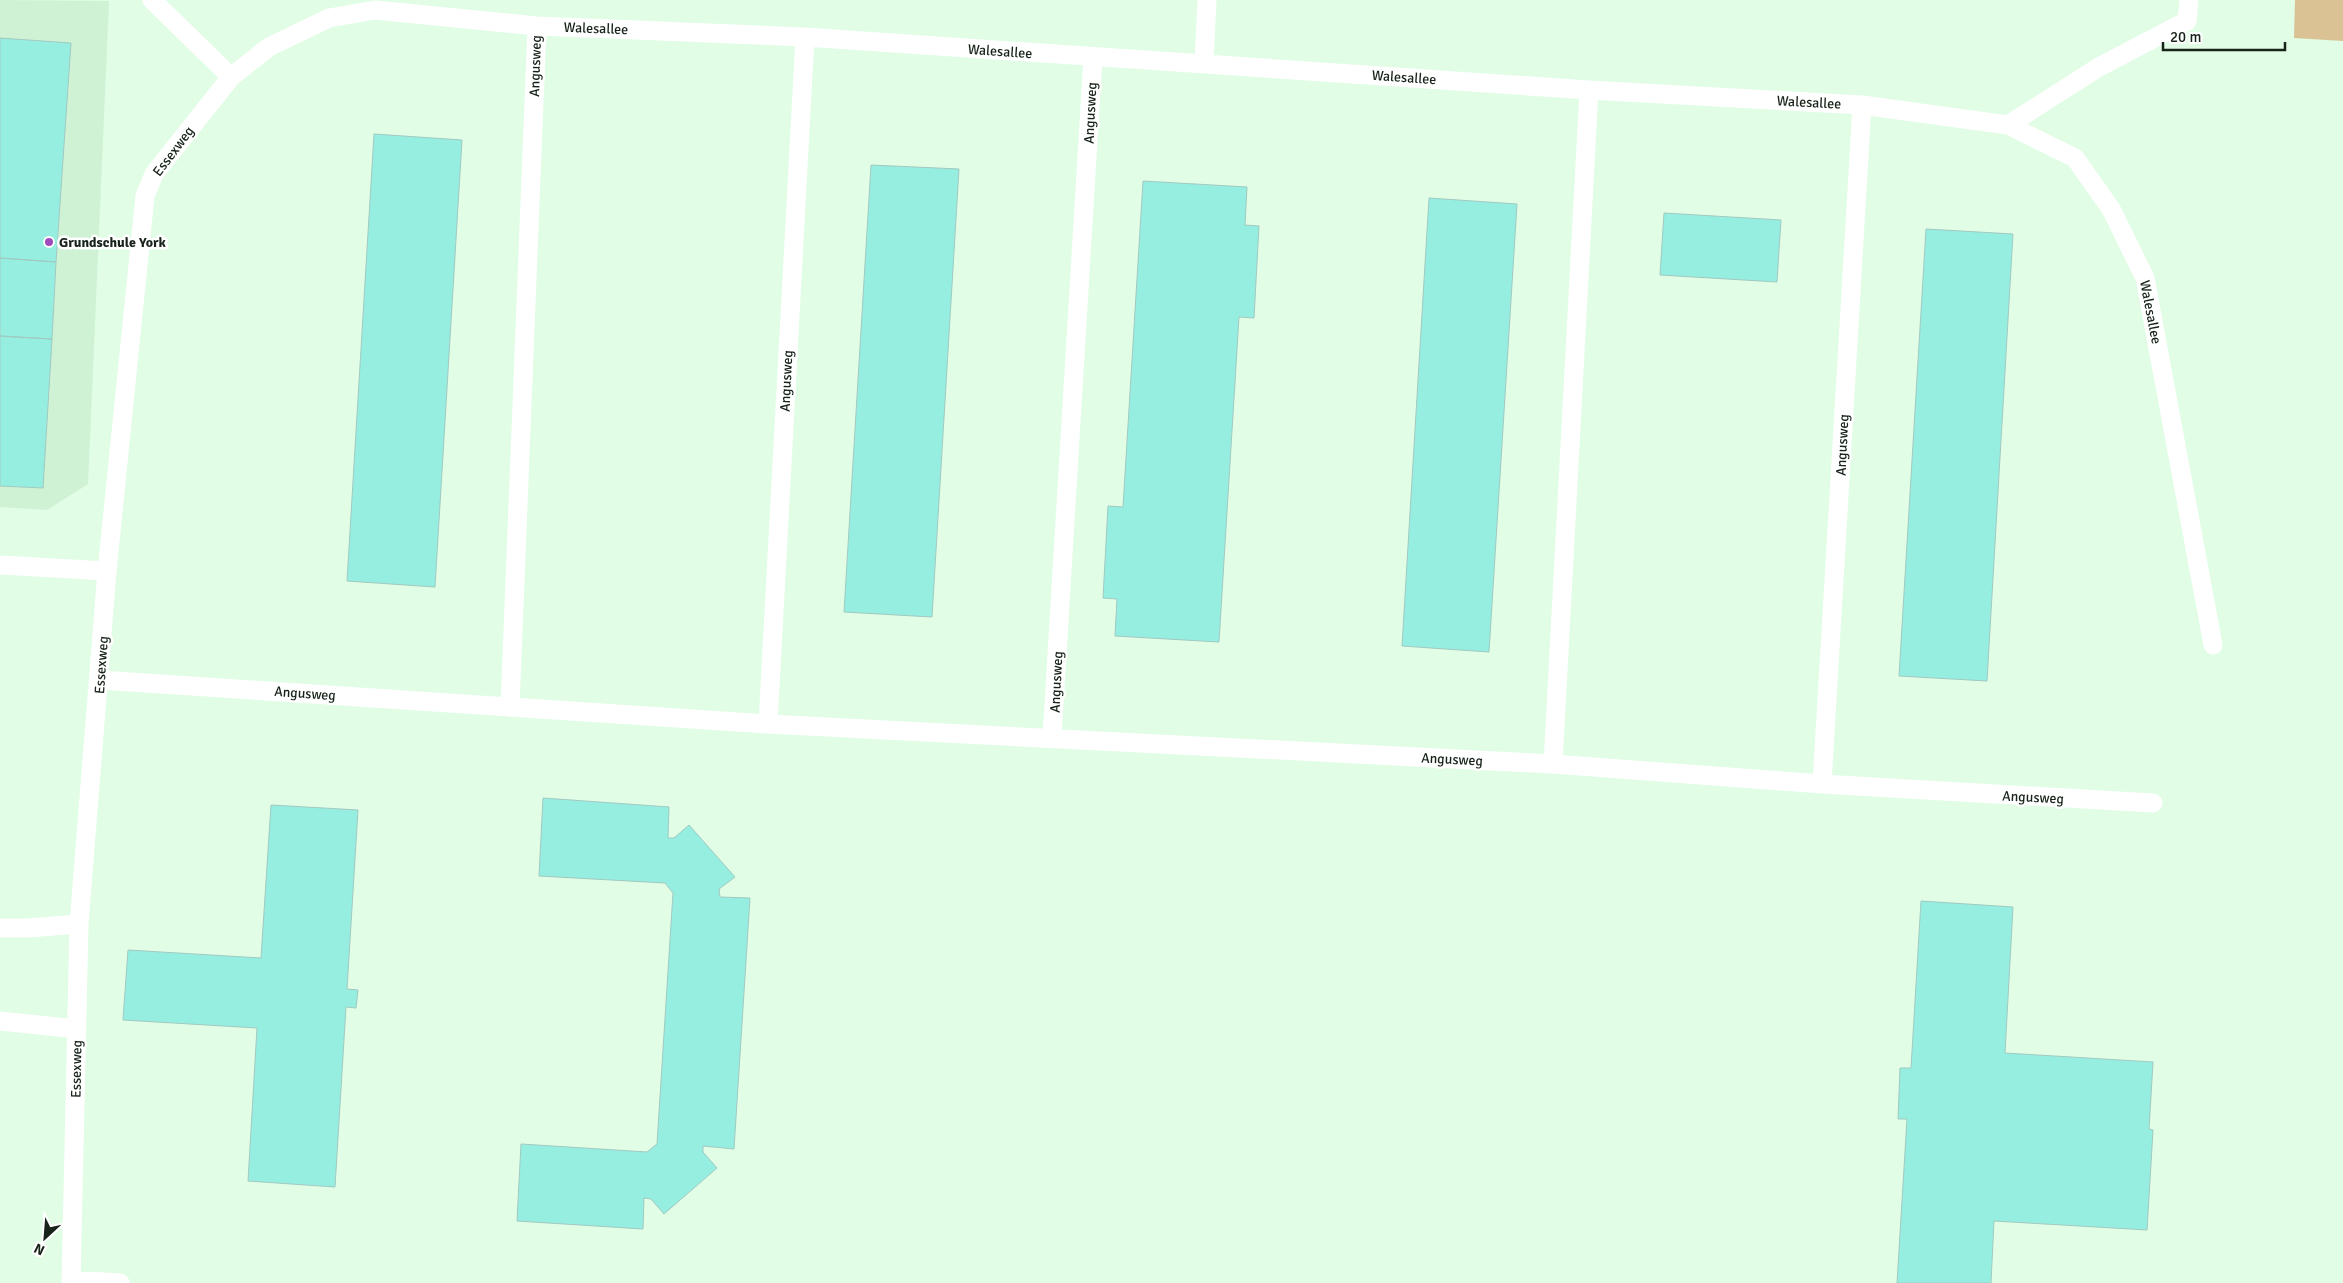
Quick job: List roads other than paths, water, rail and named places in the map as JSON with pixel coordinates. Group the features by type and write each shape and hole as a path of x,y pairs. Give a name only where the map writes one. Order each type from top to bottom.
{"lane":[{"path":"152,0 231,77"},
{"path":"1204,63 1208,0"},
{"path":"2008,125 2099,67 2187,21 2189,0"},
{"name":"Walesallee","path":"231,77 269,47 329,18 375,10 537,26 805,37 1589,90 1862,105 2008,125 2075,158 2111,209 2145,278 2213,645"},
{"name":"Angusweg","path":"510,707 537,26"},
{"name":"Angusweg","path":"768,724 805,37"},
{"name":"Angusweg","path":"1052,737 1093,57"},
{"name":"Essexweg","path":"71,1282 79,924 100,680 107,571 145,196 154,174 231,77"},
{"path":"1553,764 1589,90"},
{"name":"Angusweg","path":"1822,784 1862,105"},
{"path":"0,565 107,571"},
{"name":"Angusweg","path":"100,680 768,724 1553,764 1822,784 2153,804"},
{"path":"0,928 79,924"},
{"path":"0,1022 77,1028"},
{"path":"71,1282 120,1283"}],"place":[{"name":"Grundschule York","path":"49,242"}]}
